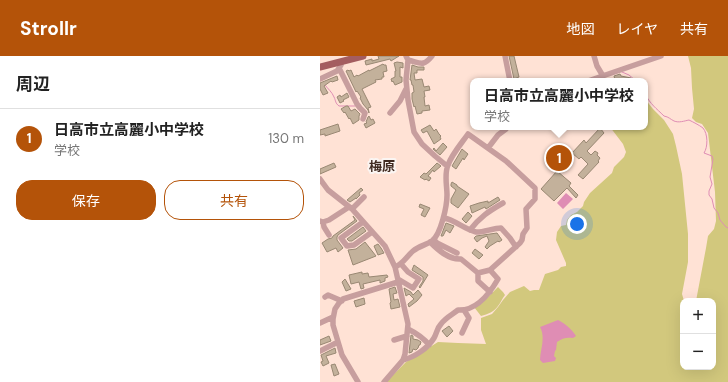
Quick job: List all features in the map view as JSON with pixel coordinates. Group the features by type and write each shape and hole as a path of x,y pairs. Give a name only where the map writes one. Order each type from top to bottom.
{"main road":[{"path":"320,66 341,65 363,56"}],"street":[{"path":"432,56 424,63 407,58 406,86 414,132 422,144 447,166"},
{"path":"505,56 509,78"},
{"path":"594,56 597,66 603,76"},
{"path":"642,56 642,63"},
{"path":"597,78 657,57"},
{"path":"320,79 337,71 341,65"},
{"path":"341,65 360,108 365,113 363,119"},
{"path":"390,113 400,101 406,86"},
{"path":"488,148 498,135 505,130"},
{"path":"395,267 401,264 413,251 432,241 444,218 446,208 447,166 468,134 506,161 535,188 535,199 526,209 527,228 523,234 522,240 490,270 478,273"},
{"path":"320,179 328,190 351,208 385,246 395,267 408,329 403,360 384,382"},
{"path":"329,235 322,221 329,220 351,208 364,197"},
{"path":"470,230 486,212 503,203"},
{"path":"444,218 478,232 501,228 518,245"},
{"path":"363,222 341,238 348,246 354,245 372,232"},
{"path":"432,241 457,253"},
{"path":"432,241 448,256 461,259 478,273"},
{"path":"358,382 342,355 333,325 335,310 339,303 349,297 398,280 413,288 418,279 408,272 401,264"},
{"path":"403,360 408,359 429,345 442,322 458,310 464,310 480,302 490,292 498,279 490,270"},
{"path":"478,273 478,281 490,292"},
{"path":"325,297 328,296 342,301"},
{"path":"462,333 469,318 464,310"},
{"path":"320,323 333,317"},
{"path":"408,329 424,338 429,345"},
{"path":"394,340 407,336"},
{"path":"320,351 338,342"}],"shaded area":[{"path":"688,56 728,56 728,382 386,382 406,362 438,342 486,344 481,330 481,318 492,314 510,292 524,286 530,291 539,290 545,274 566,266 556,240 557,232 561,226 566,225 567,220 571,215 583,206 590,193 612,173 614,167 624,157 626,152 623,144 612,130 648,130 648,103 664,120 673,134 682,174 688,234 688,262 682,294 683,298 680,298 680,370 716,370 716,298 697,298 708,236 714,229 716,221 715,192 708,133 702,124 696,122 692,118 694,109 691,68"},
{"path":"566,193 573,199 563,209 557,203"},
{"path":"498,287 505,295 495,310 481,316 474,307 484,301"},
{"path":"558,320 568,326 576,336 557,342 554,356 556,358 555,361 543,363 540,360 543,335 540,327"}],"building":[{"path":"378,56 399,56 391,61 390,59 366,65 365,61 379,59"},
{"path":"509,56 514,56 519,77 514,78"},
{"path":"394,63 403,63 403,68 400,67 400,77 402,77 402,82 395,85 391,79 395,77 396,71"},
{"path":"383,64 386,65 387,71 383,72 384,77 382,77 382,79 375,80 376,82 362,89 371,107 368,108 369,113 360,98 361,97 357,91 356,92 346,71 351,70 354,77"},
{"path":"412,65 424,67 424,70 417,70 417,73 414,73 415,80 422,79 424,87 429,86 430,90 424,91 424,97 425,106 429,105 430,110 422,111 422,113 417,114 412,99 412,93 414,92 413,85 410,80"},
{"path":"620,74 621,76 631,78 614,78 614,76"},
{"path":"337,76 338,80 331,81 324,86 328,93 323,95 320,89 320,83"},
{"path":"347,93 349,97 340,103 337,97 340,95 341,97"},
{"path":"348,106 351,111 355,109 360,114 359,120 353,124 350,118 349,119 345,112 344,113 341,109"},
{"path":"369,116 375,123 366,128 364,124 367,123 366,122"},
{"path":"338,124 340,131 325,136 325,134 320,135 320,130"},
{"path":"430,125 434,131 436,129 441,136 441,139 434,144 427,131 423,133 421,130"},
{"path":"598,130 602,130 604,133 587,151 591,155 595,151 598,153 597,155 600,158 598,161 599,162 583,179 578,175 588,164 581,157 579,159 572,153 584,140 586,143"},
{"path":"443,143 447,147 440,155 433,149 434,148 436,151"},
{"path":"462,149 468,154 464,160 463,158 456,169 452,166"},
{"path":"334,163 336,167 320,174 320,169"},
{"path":"437,163 441,166 434,172 433,170 428,176 431,178 429,181 420,177 424,173 426,174"},
{"path":"557,171 571,183 569,186 578,195 576,198 567,188 554,201 541,189"},
{"path":"452,182 469,194 458,208 451,203 451,199 456,190 451,186"},
{"path":"361,188 363,190 359,193 360,195 356,199 350,202 347,200"},
{"path":"498,197 500,200 486,209 485,207 472,213 470,206 488,201 488,203"},
{"path":"420,204 430,208 425,217 421,215 424,209 419,207"},
{"path":"468,212 472,216 466,223 462,219"},
{"path":"353,216 357,221 337,237 337,240 343,248 338,252 336,248 327,252 322,243 332,238 355,220"},
{"path":"446,223 454,226 450,233 446,230 443,236 441,236"},
{"path":"363,227 366,231 352,241 347,239"},
{"path":"497,233 502,240 499,242 498,241 487,249 485,247 489,241 487,236 477,242 474,238 476,236"},
{"path":"365,242 376,256 353,265 348,250 356,249"},
{"path":"378,244 384,253 378,255 374,246"},
{"path":"475,249 483,255 479,259 472,253"},
{"path":"414,265 428,275 420,288 419,287 423,281 423,277 412,270"},
{"path":"362,272 362,274 368,273 369,277 387,275 388,277 385,278 385,281 380,283 380,280 363,284 364,288 361,289 359,282 351,284 349,275"},
{"path":"345,279 351,289 346,291 342,282"},
{"path":"395,287 397,293 393,294 394,300 398,299 400,307 391,309 389,289"},
{"path":"404,288 413,295 418,290 422,295 409,307 408,304 414,299 409,294 406,296"},
{"path":"364,298 365,304 356,307 354,301"},
{"path":"449,326 453,331 447,337 442,331"},
{"path":"411,335 413,336 413,339 421,342 416,350 413,349 412,352 409,353"},
{"path":"329,336 331,341 320,345 320,340"},
{"path":"335,348 336,353 326,356 329,363 323,366 321,362 323,361 321,355"},
{"path":"335,364 339,374 334,376 331,365"}],"waterway":[{"path":"622,72 632,78"},
{"path":"325,85 339,106 355,106"},
{"path":"648,98 664,116 676,122 689,120 703,128 705,131 707,140 704,153 712,156 713,159 710,177 712,184 709,195 720,220 728,228"}],"place":[{"name":"日高市立高麗小中学校","path":"559,158"}],"district":[{"name":"梅原","path":"382,166"}]}
